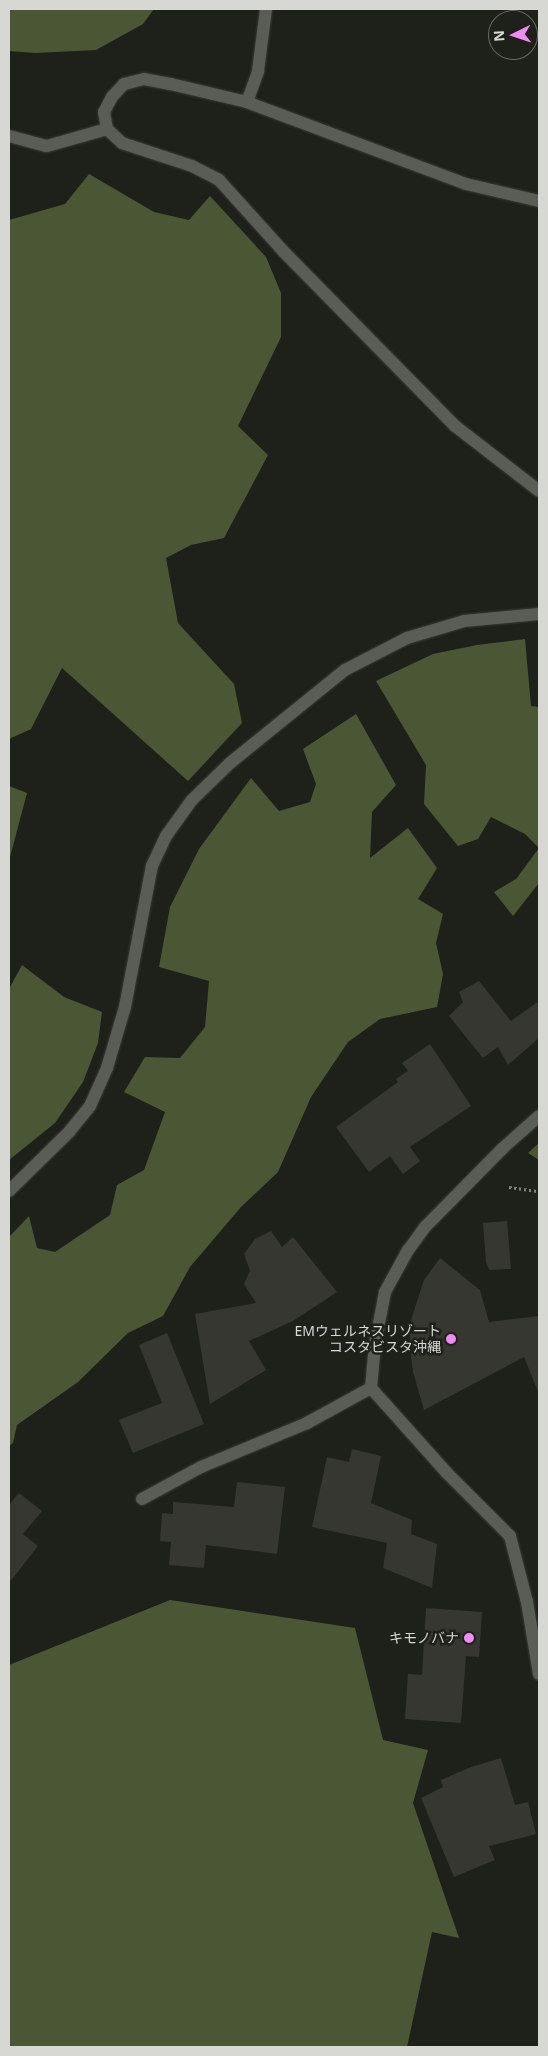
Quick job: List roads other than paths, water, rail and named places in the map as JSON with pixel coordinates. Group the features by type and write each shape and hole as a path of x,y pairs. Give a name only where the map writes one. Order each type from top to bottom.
{"street":[{"path":"248,102 258,71 266,9"},
{"path":"539,201 466,184 248,102 144,79 124,84 112,97 104,112 107,130 122,143 192,166 220,180 284,252 455,426 539,491"},
{"path":"9,136 47,146 107,130"},
{"path":"9,1191 68,1132 93,1098 107,1068 126,1006 152,866 166,836 192,800 230,763 345,670 407,638 426,632 464,622 539,614"},
{"path":"539,1116 503,1148 426,1227 408,1250 385,1292 375,1344 371,1388 447,1473 510,1536 527,1602 539,1674"},
{"path":"142,1499 201,1467 308,1423 371,1388"}],"place":[{"name":"EMウェルネスリゾート コスタビスタ沖縄","path":"451,1339"},
{"name":"キモノバナ","path":"469,1638"}]}
